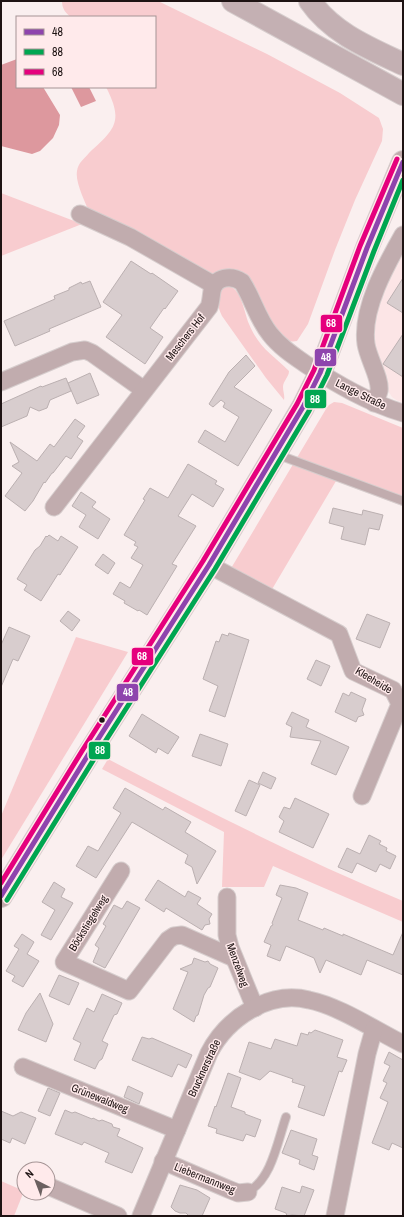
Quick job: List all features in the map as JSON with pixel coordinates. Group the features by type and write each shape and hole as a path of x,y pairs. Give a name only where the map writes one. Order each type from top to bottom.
{"highway":[{"path":"233,1 403,94"},
{"path":"310,1 331,24 351,37 403,64"}],"main road":[{"path":"1,896 88,755 209,565 303,407 320,373 367,248 403,162"}],"street":[{"path":"80,214 130,237 214,285 227,277 236,278 242,282 264,326 273,338 320,373"},
{"path":"374,403 379,391 379,386 370,361 366,344 365,328 370,306 379,283 403,235"},
{"name":"Meschers Hof","path":"54,507 209,307 214,285"},
{"path":"1,382 72,352 86,350 144,390"},
{"name":"Lange Straße","path":"320,373 374,403 403,413"},
{"name":"Kleeheide","path":"209,565 339,634 353,671 393,690 400,704 362,796"},
{"name":"Böckstiegelweg","path":"121,871 64,962 129,991 168,940 174,936 182,935 234,958"},
{"name":"Menzelweg","path":"227,897 228,935 234,958 255,1008"},
{"name":"Brucknerstraße","path":"141,1216 163,1161 215,1042 233,1021 255,1008 275,1000 290,998 309,999 329,1006 403,1044"},
{"path":"335,1216 367,1054 374,1029"},
{"name":"Grünewaldweg","path":"22,1067 177,1130"},
{"name":"Liebermannweg","path":"163,1161 228,1189 238,1192 248,1192"},
{"path":"56,1189 118,1216"}],"lane":[{"path":"276,454 403,501"},
{"path":"248,1192 258,1185 268,1172 286,1117"}],"shaded area":[{"path":"62,1 158,1 267,54 340,93 379,118 383,129 382,141 355,200 308,324 297,341 287,340 279,334 271,324 247,277 241,272 233,270 208,275 89,212 77,180 78,168 83,159 111,131 114,124 115,109 106,88 156,88 156,16 70,16 64,10"},
{"path":"16,59 16,88 44,88 60,115 59,125 53,138 40,151 32,154 1,146 1,65"},
{"path":"72,88 90,88 96,101 81,107"},
{"path":"1,193 82,224 1,256"},
{"path":"403,252 403,403 392,397 382,381 371,331 381,294"},
{"path":"227,286 236,290 239,295 249,324 257,339 266,350 289,371 283,385 284,400 266,378 222,316 218,305 218,299 222,288"},
{"path":"334,402 342,403 403,428 403,506 336,481 271,591 230,570 326,409"},
{"path":"76,637 128,652 1,860 1,816"},
{"path":"108,759 254,833 365,885 403,901 403,922 273,866 264,887 222,887 224,832 102,769"},
{"path":"1,1181 16,1188 16,1201 20,1201 14,1216 1,1216"}],"building":[{"path":"131,261 178,291 150,328 163,337 145,364 106,337 122,315 103,302"},
{"path":"403,278 403,313 387,303"},
{"path":"90,281 101,307 49,329 50,331 15,346 4,321 55,299 54,296 69,290 69,288 81,282 82,284"},
{"path":"403,334 403,377 383,364"},
{"path":"246,355 255,366 234,387 272,410 238,466 198,442 205,430 225,442 239,417 223,407 225,403 221,400 213,407 209,404 229,372"},
{"path":"90,373 99,395 77,404 68,383"},
{"path":"66,378 71,391 50,400 47,408 39,411 30,407 27,416 1,427 1,404 41,386 42,387"},
{"path":"75,419 85,426 77,437 83,441 71,459 66,456 45,483 44,482 33,501 25,511 5,496 22,473 12,466 19,462 10,442 37,461 50,444 54,447"},
{"path":"188,464 217,481 215,484 224,489 213,507 192,494 178,516 196,526 172,564 177,566 147,615 124,603 125,601 113,594 120,582 130,588 143,565 131,558 138,547 134,545 136,542 124,535 145,500 143,499 150,488 168,498"},
{"path":"81,492 96,502 92,507 110,519 98,539 79,527 86,515 72,506"},
{"path":"333,508 362,515 363,510 383,515 379,530 369,528 365,545 341,539 344,527 329,523"},
{"path":"49,535 58,541 61,536 78,547 60,575 58,574 41,601 24,590 27,585 17,579 35,550 40,546 46,536 47,537"},
{"path":"103,554 115,563 108,574 95,565"},
{"path":"68,611 80,620 72,631 60,621"},
{"path":"367,614 390,623 380,648 356,639"},
{"path":"9,627 30,636 18,661 13,659 1,687 1,645"},
{"path":"229,633 249,640 225,717 209,711 218,686 203,679 216,641 219,642 222,634 228,636"},
{"path":"316,660 330,666 321,686 307,679"},
{"path":"351,692 366,699 362,710 364,715 358,717 356,722 335,712 343,693 349,696"},
{"path":"292,712 309,720 306,727 349,747 336,775 311,764 321,741 290,737 292,727 286,724"},
{"path":"142,714 179,737 168,754 158,748 156,753 129,736"},
{"path":"200,734 228,744 221,766 192,756"},
{"path":"263,772 276,778 271,789 258,783"},
{"path":"249,780 260,785 246,816 235,811"},
{"path":"125,788 163,810 165,807 191,822 185,832 216,851 197,884 192,867 185,863 188,855 132,822 96,878 76,866 88,846 98,851 121,813 113,808"},
{"path":"295,798 329,814 313,848 279,832 284,821 279,817 284,807 290,809"},
{"path":"369,835 381,841 379,844 387,848 386,851 396,856 390,869 380,864 376,872 357,863 352,873 338,867 347,848 360,854"},
{"path":"158,880 185,897 188,891 201,898 197,904 212,914 209,919 210,924 205,925 202,930 166,908 164,912 145,900"},
{"path":"54,882 65,889 61,897 73,903 51,940 41,935 55,910 42,902"},
{"path":"280,885 296,888 308,893 298,920 323,930 324,928 343,936 343,934 393,955 403,932 403,975 367,960 361,975 326,960 320,973 314,958 286,946 280,961 267,956 271,945 264,942 271,926 273,925 272,923 282,898 276,895"},
{"path":"127,901 140,908 105,968 93,962 99,948 95,945 106,926 103,924 114,905 122,909"},
{"path":"22,934 34,942 27,954 39,961 23,987 12,981 15,976 6,971 19,949 14,946"},
{"path":"194,958 205,962 208,961 210,964 218,968 210,987 204,995 198,1015 196,1016 194,1022 173,1009 188,972 180,969 192,964"},
{"path":"59,975 79,983 69,1005 49,996"},
{"path":"40,993 53,1024 46,1042 18,1030 26,1013"},
{"path":"102,994 122,1003 117,1014 114,1015 102,1041 108,1044 102,1059 99,1061 95,1069 74,1060 81,1043 73,1039 87,1008 94,1012"},
{"path":"315,1030 343,1040 337,1057 347,1060 342,1072 339,1071 324,1116 298,1107 305,1086 292,1082 293,1079 270,1071 260,1080 239,1072 249,1042 271,1049 275,1039 297,1046 301,1033 308,1035 309,1032 311,1033"},
{"path":"142,1037 149,1039 152,1038 192,1055 186,1068 178,1064 172,1077 132,1060"},
{"path":"389,1052 403,1060 403,1148 392,1143 389,1150 372,1143 388,1102 380,1098 387,1083 383,1081 390,1066 384,1063"},
{"path":"228,1073 241,1078 231,1107 261,1120 255,1137 246,1134 243,1141 216,1133 217,1129 208,1126"},
{"path":"128,1086 143,1093 139,1104 124,1097"},
{"path":"48,1088 60,1093 50,1116 38,1111"},
{"path":"65,1110 112,1124 113,1127 120,1129 117,1136 143,1148 132,1173 105,1162 109,1153 84,1142 82,1145 55,1134"},
{"path":"1,1111 13,1116 21,1112 36,1118 25,1144 12,1138 10,1143 1,1139"},
{"path":"291,1130 317,1139 312,1155 318,1157 314,1170 299,1164 300,1160 282,1153"},
{"path":"180,1185 197,1190 210,1198 202,1216 189,1216 186,1213 175,1211 171,1207"},
{"path":"302,1186 314,1190 304,1216 287,1216 286,1213 275,1209 282,1187 300,1193"}],"transit line":[{"name":"68","path":"1,883 82,751 203,561 297,404 314,370 360,246 397,159"},
{"name":"48","path":"1,896 88,755 209,565 303,407 320,373 367,248 403,162"},
{"name":"88","path":"7,900 94,759 215,569 309,411 327,375 374,251 403,180"}]}
